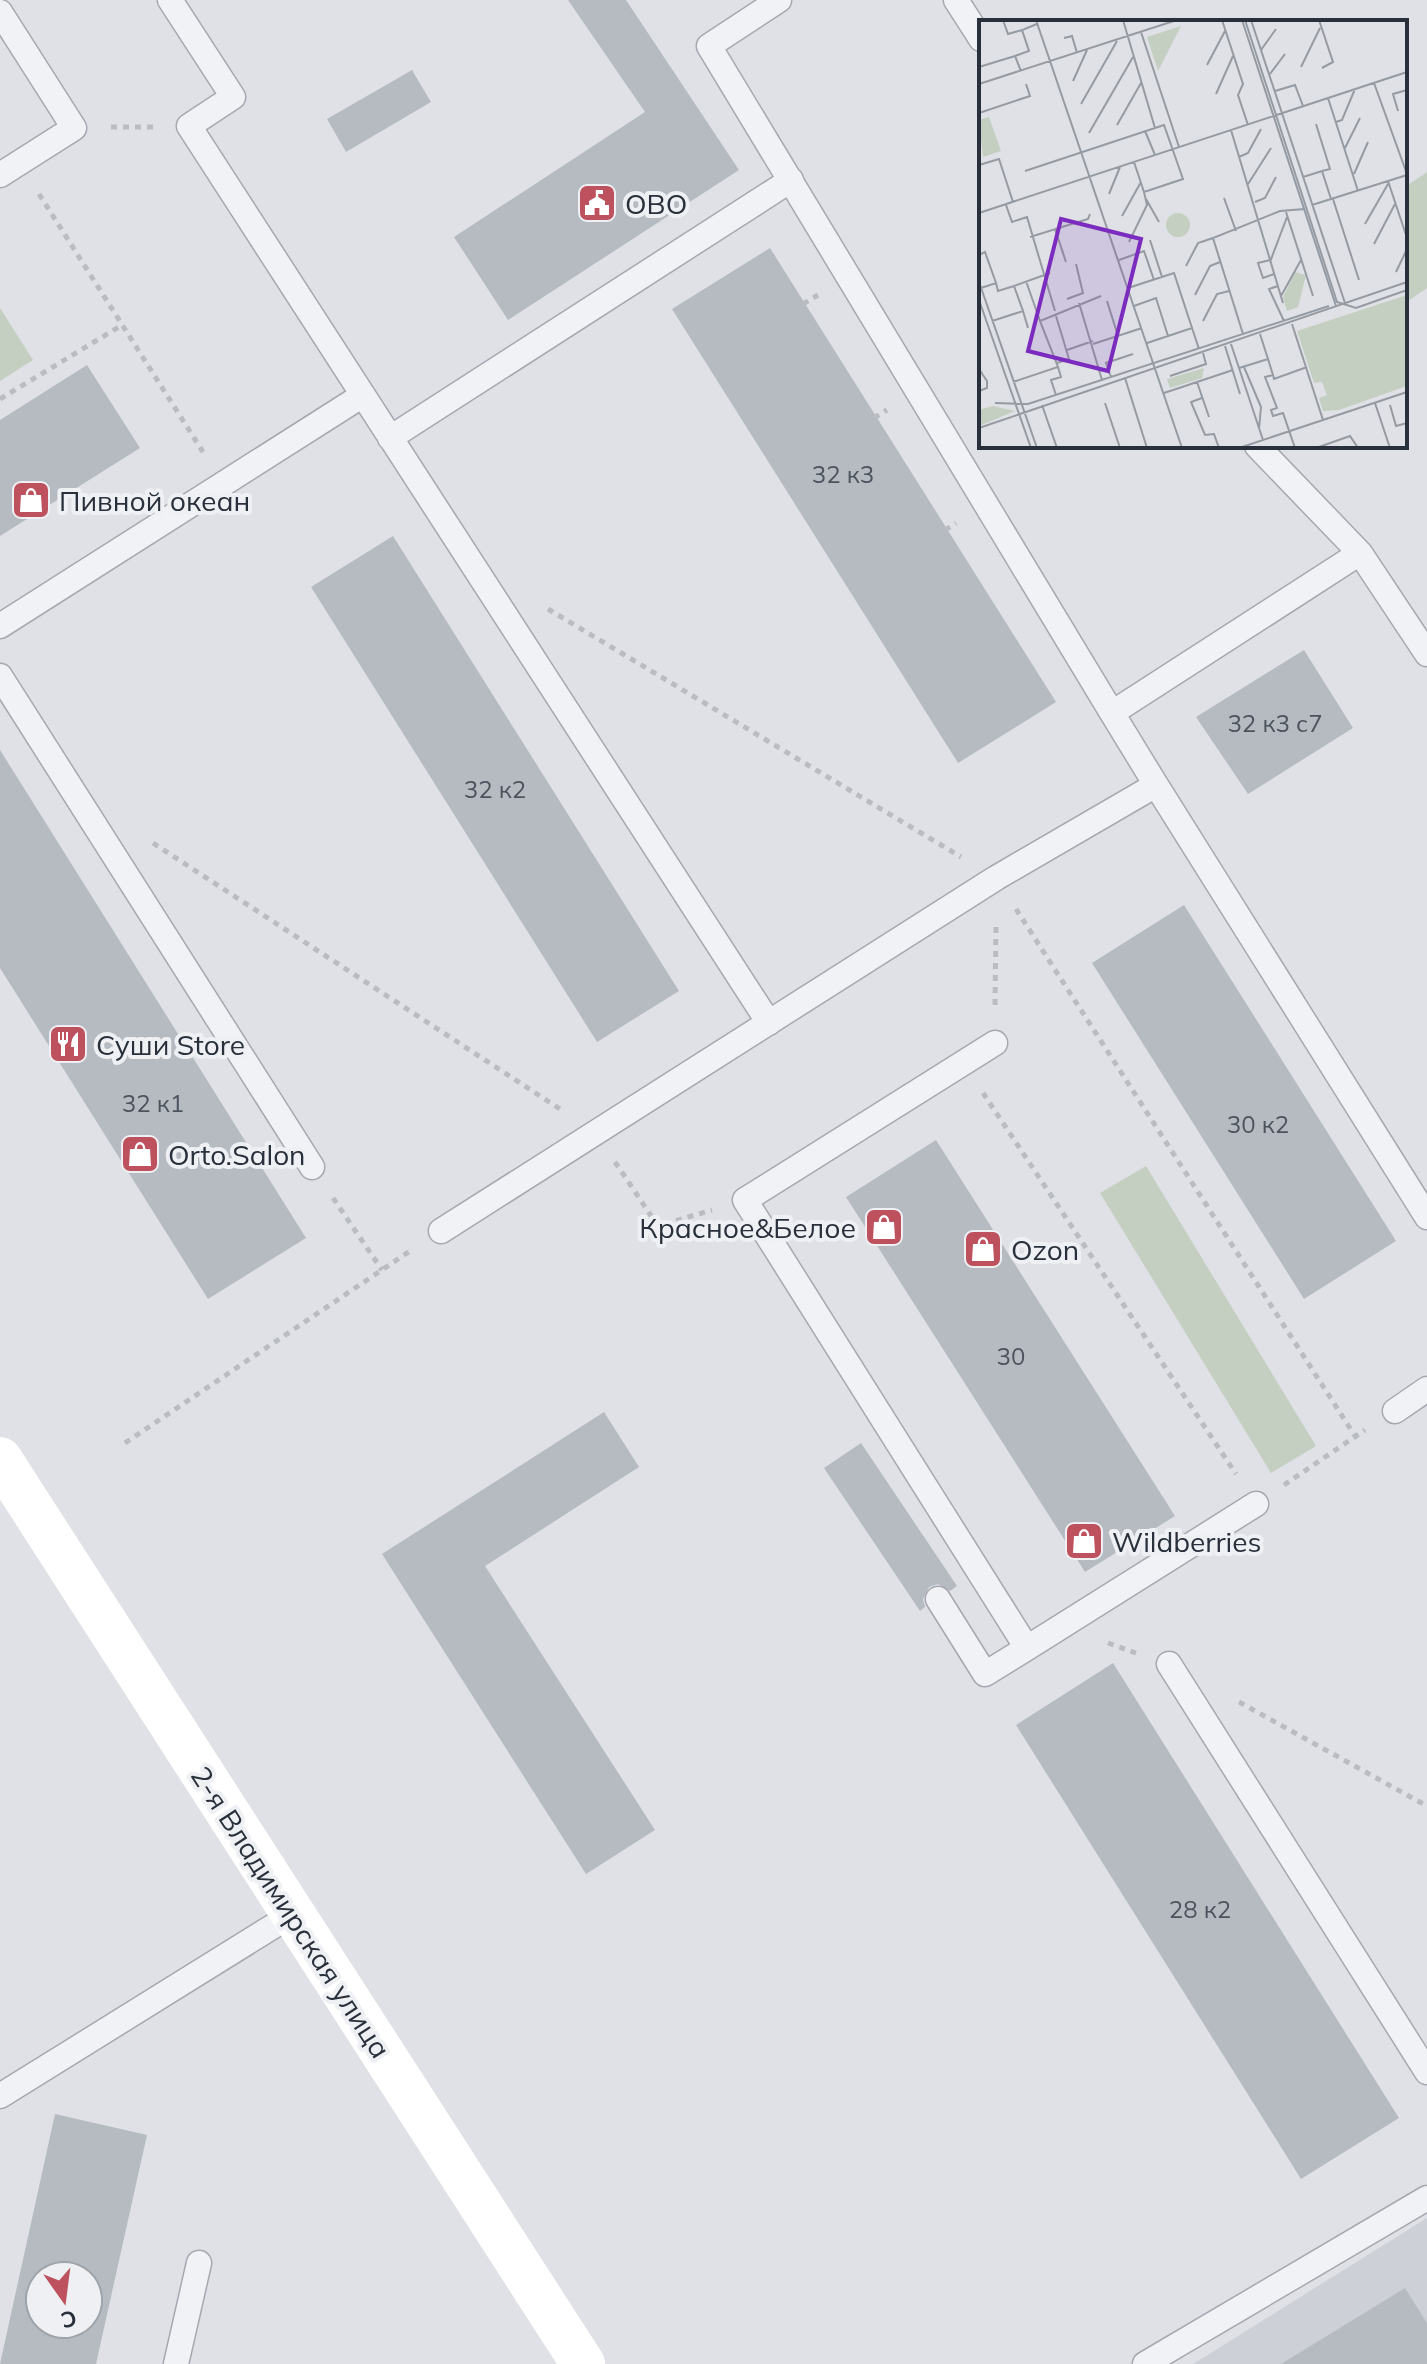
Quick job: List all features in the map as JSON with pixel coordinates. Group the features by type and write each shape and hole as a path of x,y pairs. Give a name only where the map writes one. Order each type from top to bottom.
{"street":[{"name":"2-я Владимирская улица","path":"4,1475 293,1914 583,2364"}],"lane":[{"path":"170,0 233,97 189,126 769,1023"},
{"path":"779,0 709,46 1156,785 1427,1217"},
{"path":"956,0 979,36"},
{"path":"0,12 74,128 10,169"},
{"path":"390,438 791,180"},
{"path":"0,626 363,395"},
{"path":"1259,448 1360,553 1427,654"},
{"path":"1112,713 1360,553"},
{"path":"0,676 312,1167"},
{"path":"441,1231 996,878 1156,785"},
{"path":"995,1043 745,1200 1027,1648"},
{"path":"1395,1411 1427,1389"},
{"path":"938,1599 985,1674 1256,1504"},
{"path":"1169,1664 1427,2072"},
{"path":"0,2096 293,1914"},
{"path":"1145,2364 1427,2198"},
{"path":"176,2364 199,2263"}],"path":[{"path":"74,128 189,126"},
{"path":"10,169 122,325 224,485"},
{"path":"0,399 122,325"},
{"path":"539,604 996,878 1355,1436"},
{"path":"140,835 595,1132 658,1226 745,1200"},
{"path":"969,1101 982,1092 995,1043 996,878"},
{"path":"982,1092 1256,1504 1395,1411"},
{"path":"312,1167 382,1270"},
{"path":"125,1443 441,1231"},
{"path":"1060,1627 1169,1664"},
{"path":"1237,1701 1427,1806"}],"shaded area":[{"path":"1427,2218 1427,2364 1193,2364"}],"green space":[{"path":"1427,172 1427,288 1407,302 1407,186"},
{"path":"0,308 33,360 0,381"},
{"path":"1146,1166 1316,1446 1271,1473 1100,1193"}],"building":[{"name":"ОВО","path":"568,0 626,0 739,170 508,320 454,237 645,112"},
{"path":"412,70 431,102 346,152 327,119"},
{"path":"770,248 1056,702 958,763 672,309"},
{"path":"87,365 140,448 0,536 0,420"},
{"path":"393,536 679,991 597,1042 311,587"},
{"path":"1304,650 1353,728 1248,794 1196,717"},
{"path":"0,750 306,1238 208,1299 0,968"},
{"path":"1184,905 1396,1241 1304,1299 1092,963"},
{"path":"936,1140 1175,1516 1085,1572 846,1197"},
{"path":"604,1412 639,1467 485,1566 655,1830 586,1874 382,1554"},
{"path":"861,1443 957,1586 950,1591 938,1584 929,1587 923,1599 925,1607 920,1611 824,1468"},
{"path":"1113,1663 1399,2118 1301,2179 1016,1725"},
{"path":"55,2114 147,2135 104,2328 104,2260 24,2260 24,2340 101,2340 96,2364 0,2364"},
{"path":"1405,2288 1427,2323 1427,2364 1281,2364"}],"place":[{"name":"ОВО","path":"597,203"},
{"name":"Пивной океан","path":"31,500"},
{"name":"Суши Store","path":"68,1044"},
{"name":"Orto.Salon","path":"140,1154"},
{"name":"Красное&Белое","path":"884,1227"},
{"name":"Ozon","path":"983,1249"},
{"name":"Wildberries","path":"1084,1541"}]}
